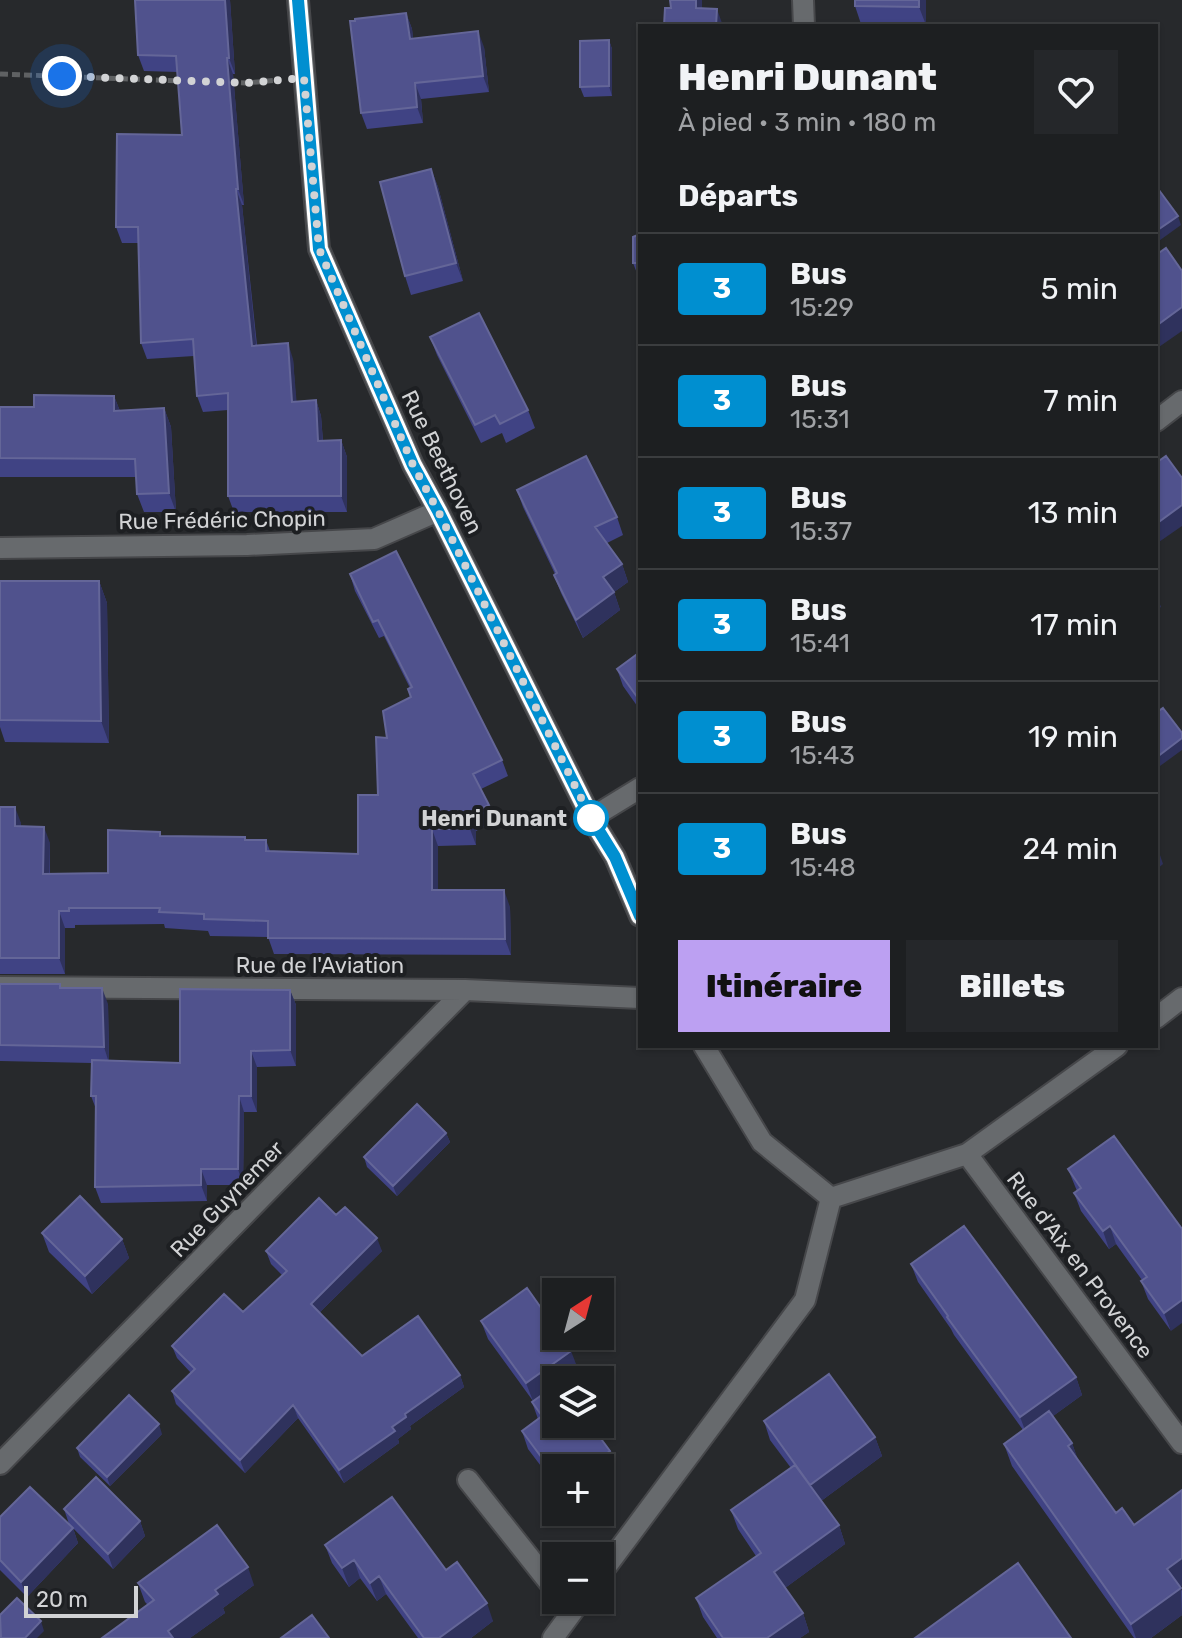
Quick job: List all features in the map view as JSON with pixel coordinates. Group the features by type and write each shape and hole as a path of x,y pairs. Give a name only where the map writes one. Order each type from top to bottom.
{"street":[{"name":"Rue Beethoven","path":"298,0 319,249 413,465 591,818 615,857 638,911"},
{"path":"803,0 804,24"},
{"path":"1158,419 1182,401"},
{"name":"Rue Frédéric Chopin","path":"0,548 247,545 374,539 438,511"},
{"path":"591,818 638,789"},
{"name":"Rue de l'Aviation","path":"0,987 465,990 638,998"},
{"name":"Rue Guynemer","path":"0,1464 465,990"},
{"path":"1158,1016 1182,998"},
{"path":"705,1048 762,1142 831,1198"},
{"path":"831,1198 967,1154 1114,1048"},
{"name":"Rue d'Aix en Provence","path":"967,1154 1182,1443"},
{"path":"614,1556 805,1300 831,1198"},
{"path":"0,1441 22,1442"},
{"path":"468,1480 542,1573"},
{"path":"553,1638 566,1614"}],"path":[{"path":"0,74 185,81"},
{"path":"215,82 304,78"}],"building":[{"path":"135,0 225,0 236,189 252,346 288,343 292,402 316,400 318,441 341,440 341,496 228,496 228,393 197,396 193,339 141,343 138,227 116,227 117,134 182,135 176,56 138,55"},
{"path":"670,0 696,0 696,8 717,9 716,24 664,24 665,8 671,8"},
{"path":"855,0 919,0 919,7 855,6"},
{"path":"406,13 410,39 478,31 483,76 415,83 417,107 361,113 350,21"},
{"path":"609,40 609,86 580,87 580,41"},
{"path":"431,169 456,263 405,276 380,182"},
{"path":"1158,189 1178,216 1158,230"},
{"path":"638,235 638,263 633,263 633,237"},
{"path":"1166,248 1182,271 1182,307 1158,325 1158,254"},
{"path":"479,313 528,410 500,424 495,415 475,425 430,337"},
{"path":"34,395 114,396 114,411 164,408 169,493 137,494 135,459 0,458 0,407 34,407"},
{"path":"586,456 617,517 595,527 622,564 603,577 614,592 576,620 517,490"},
{"path":"1166,456 1182,478 1182,505 1158,523 1158,462"},
{"path":"396,551 502,760 473,774 489,805 470,814 470,829 432,829 432,890 504,890 505,939 268,938 268,921 204,919 204,914 159,912 160,908 69,908 69,911 59,911 59,958 0,958 0,807 15,807 15,826 44,827 43,874 108,873 108,830 160,832 160,836 245,837 245,840 266,840 266,851 358,854 358,795 378,795 376,737 387,738 383,711 411,697 408,689 412,687 378,620 373,622 350,574"},
{"path":"0,581 99,581 101,721 0,720"},
{"path":"638,653 638,698 617,669"},
{"path":"1163,708 1182,733 1182,738 1158,756 1158,712"},
{"path":"0,984 102,988 104,1047 0,1045"},
{"path":"180,989 290,990 290,1050 251,1051 251,1096 239,1096 238,1169 201,1169 201,1185 95,1187 96,1096 91,1096 92,1060 180,1063"},
{"path":"417,1104 446,1133 393,1186 364,1157"},
{"path":"1114,1136 1182,1229 1182,1300 1164,1313 1141,1281 1147,1277 1110,1226 1103,1231 1074,1193 1081,1188 1068,1169"},
{"path":"80,1196 122,1239 85,1276 42,1233"},
{"path":"319,1198 336,1215 345,1207 377,1238 311,1304 362,1356 418,1316 460,1375 405,1414 406,1417 392,1427 395,1431 339,1470 293,1405 240,1460 172,1391 195,1369 172,1346 224,1294 243,1312 287,1271 266,1251"},
{"path":"964,1226 1076,1377 1020,1417 911,1264"},
{"path":"527,1288 542,1309 542,1350 571,1351 550,1366 542,1366 542,1372 526,1383 481,1321"},
{"path":"829,1374 875,1437 810,1485 764,1421"},
{"path":"129,1395 159,1424 107,1477 77,1448"},
{"path":"542,1395 542,1416 532,1402"},
{"path":"1049,1411 1072,1443 1068,1446 1116,1513 1122,1508 1134,1525 1182,1490 1182,1558 1167,1569 1181,1588 1131,1624 1004,1444"},
{"path":"542,1416 542,1438 600,1438 610,1451 606,1454 542,1454 542,1458 522,1431"},
{"path":"795,1465 839,1525 774,1572 803,1613 767,1638 723,1638 696,1598 761,1553 731,1510"},
{"path":"96,1477 140,1521 108,1554 64,1509"},
{"path":"30,1487 73,1528 21,1582 0,1560 0,1517"},
{"path":"392,1497 446,1570 457,1562 487,1603 439,1638 424,1638 379,1576 370,1583 354,1560 342,1568 325,1545"},
{"path":"217,1525 248,1567 215,1590 218,1594 168,1631 173,1638 102,1638 154,1600 138,1583"},
{"path":"1018,1563 1071,1638 915,1638"},
{"path":"17,1598 41,1621 25,1638 1,1638 0,1615"},
{"path":"312,1615 329,1638 281,1638"}],"bus line":[{"name":"3","path":"298,0 319,249 413,465 591,818 615,857 638,911"}],"place":[{"name":"Henri Dunant","path":"591,818"}],"route":[{"path":"62,76 246,83 304,78 319,249 413,465 591,818"}]}
